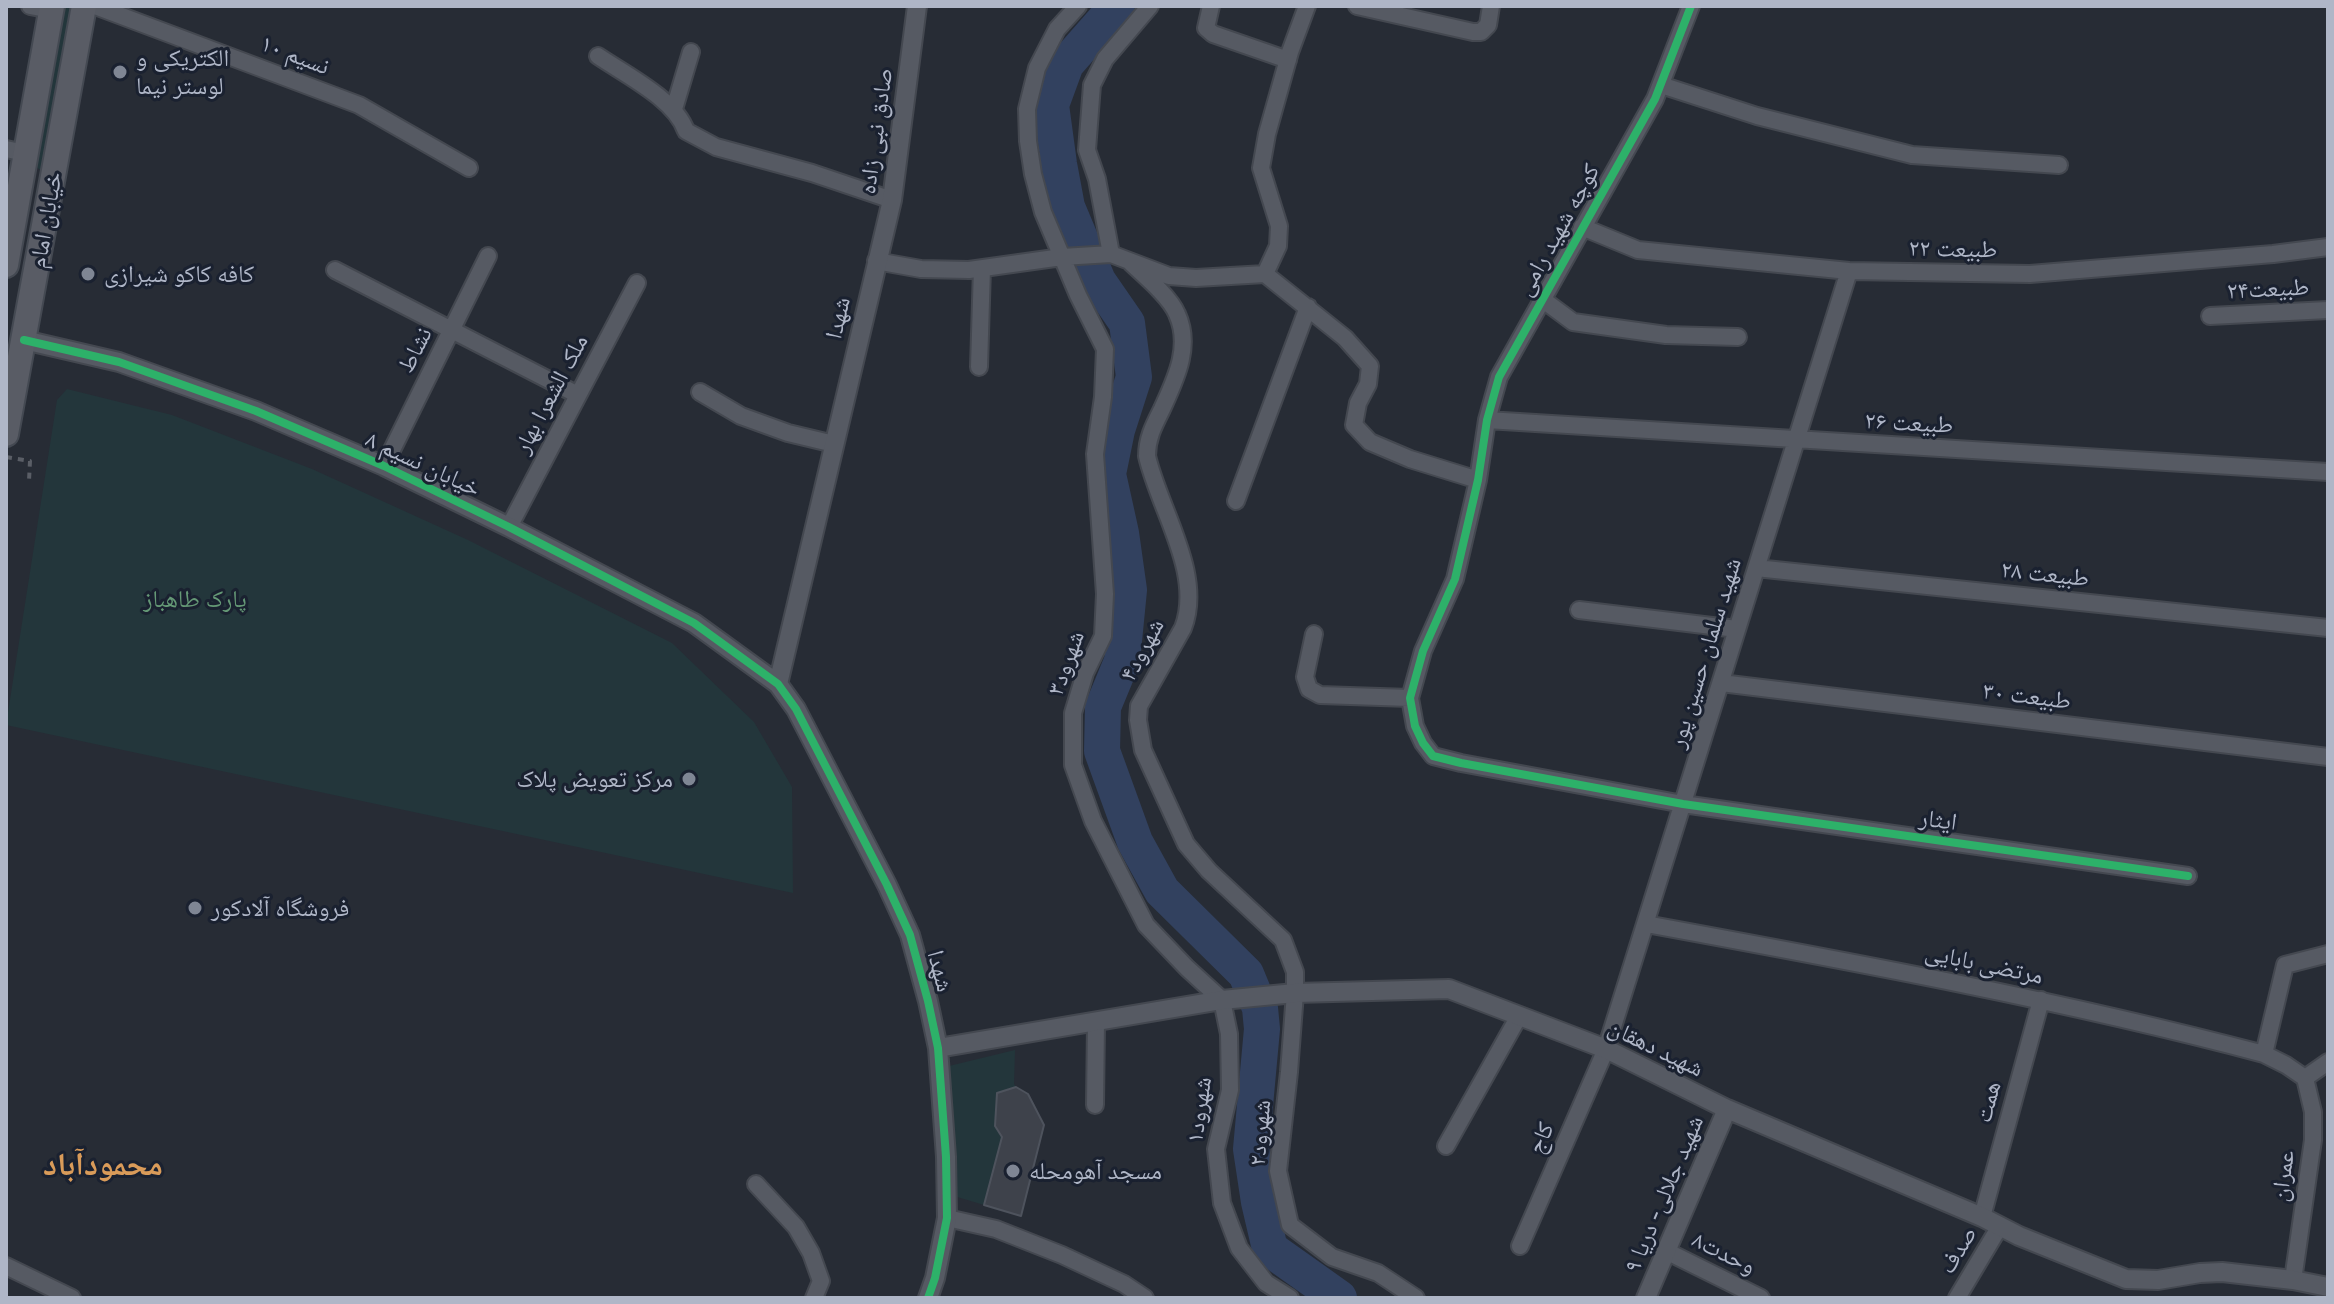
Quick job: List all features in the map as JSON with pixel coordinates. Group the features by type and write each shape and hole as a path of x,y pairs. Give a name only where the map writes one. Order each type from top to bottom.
{"main road":[{"name":"خیابان امام","path":"6,434 84,6"},
{"name":"خیابان امام","path":"6,263 16,151 44,7"}],"street":[{"name":"نسیم ۱۰","path":"95,6 359,105 469,168"},
{"name":"صادق نبی زاده","path":"876,261 892,200 917,6"},
{"name":"شهرود۳","path":"1078,6 1057,29 1037,68 1027,109 1033,174 1043,212 1105,349 1103,397 1095,454 1105,594 1103,636 1085,673 1073,713 1073,765 1093,821 1146,925 1222,1000"},
{"path":"1111,254 1097,179 1087,150 1092,85 1105,59 1150,6"},
{"path":"1211,6 1206,28 1213,34 1288,60"},
{"path":"1265,274 1278,246 1279,226 1261,168 1267,134 1288,60 1307,6"},
{"path":"1357,6 1473,32 1481,32 1488,25 1491,6"},
{"name":"کوچه شهید رامی","path":"1410,698 1423,651 1455,579 1478,480 1487,420 1499,377 1661,85 1691,6"},
{"path":"674,109 691,52"},
{"path":"598,56 669,103 686,131 716,147 812,173 892,200"},
{"path":"1661,85 1757,116 1912,155 2059,165"},
{"name":"طبیعت ۲۲","path":"1582,227 1638,250 1849,271 2030,274 2328,247"},
{"path":"876,261 921,269 982,268 1111,254 1169,276 1196,278 1265,274 1345,338 1370,366 1368,384 1358,403 1354,425 1370,442 1410,459 1478,480"},
{"name":"نشاط","path":"384,466 488,256"},
{"name":"شهدا","path":"876,261 778,684 796,709 887,885 910,935 928,1001 938,1048 947,1218 928,1298"},
{"name":"شهرود۴","path":"1131,263 1177,312 1181,326 1180,369 1147,442 1147,456 1183,561 1190,596 1183,628 1139,706 1140,740 1186,844 1209,871 1283,940 1295,972 1295,993"},
{"path":"979,367 982,268"},
{"path":"335,270 578,395"},
{"name":"شهید سلمان حسین پور","path":"1606,1049 1849,271"},
{"name":"ملک الشعرا بهار","path":"509,527 637,283"},
{"path":"1542,299 1573,322 1666,335 1738,337"},
{"path":"1236,501 1308,307"},
{"name":"طبیعت۲۴","path":"2210,316 2328,310"},
{"name":"خیابان نسیم ۸","path":"24,340 119,362 256,411 384,466 694,623 778,684"},
{"path":"700,392 741,416 788,433 834,444"},
{"name":"طبیعت ۲۶","path":"1487,420 2328,472"},
{"name":"طبیعت ۲۸","path":"1756,568 2328,628"},
{"path":"1579,610 1737,629"},
{"path":"1314,634 1305,677 1309,689 1320,695 1410,698"},
{"name":"طبیعت ۳۰","path":"1721,683 2328,757"},
{"name":"ایثار","path":"1410,698 1415,726 1433,756 1683,804 2188,876"},
{"name":"مرتضی بابایی","path":"1646,924 2041,1000 2264,1054 2305,1078"},
{"path":"2264,1054 2285,965 2328,954"},
{"name":"شهید دهقان","path":"938,1048 1222,1000 1295,993 1449,989 1606,1049 1727,1109 2126,1279 2158,1280 2222,1272 2328,1287"},
{"name":"شهرود۲","path":"1295,993 1278,1171 1290,1225 1332,1257 1378,1273 1416,1298"},
{"name":"شهرود۱","path":"1222,1000 1229,1034 1230,1090 1216,1149 1222,1203 1239,1248 1266,1283 1290,1298"},
{"name":"همت","path":"1982,1217 2041,1000"},
{"path":"1446,1146 1519,1016"},
{"path":"1095,1105 1096,1023"},
{"name":"کاج","path":"1520,1246 1606,1049"},
{"path":"2305,1078 2328,1062"},
{"name":"عمران","path":"2293,1280 2320,1140 2305,1078"},
{"name":"شهید جلالی- دریا ۹","path":"1646,1298 1727,1109"},
{"path":"756,1184 796,1227 811,1253 821,1281 814,1298"},
{"path":"947,1218 996,1229 1124,1284 1145,1298"},
{"name":"صدف","path":"1957,1298 2000,1226"},
{"name":"وحدت۸","path":"1666,1251 1761,1298"},
{"path":"6,1266 72,1298"}],"path":[{"path":"6,457 30,461 29,481"}],"green space":[{"path":"62,6 72,6 42,171 36,167"},
{"name":"پارک طاهباز","path":"67,389 172,415 312,469 468,540 672,643 754,722 792,787 793,893 6,725 57,400"},
{"path":"1015,1050 1014,1084 1044,1125 1021,1216 954,1196 949,1066"}],"water":[{"path":"1281,1246 1351,1298 1320,1298 1261,1251"}],"building":[{"name":"مسجد آهومحله","path":"1016,1087 1028,1094 1044,1125 1021,1216 984,1205 1002,1137 995,1126 997,1093"}],"waterway":[{"path":"1117,6 1066,64 1051,105 1067,207 1098,281 1127,323 1134,377 1117,430 1108,474 1129,590 1122,661 1103,707 1102,751 1135,842 1162,891 1246,974 1260,1008 1262,1029 1251,1149 1270,1249 1339,1298"}],"cycle path":[{"path":"1691,6 1655,99 1499,377 1487,420 1478,480 1455,579 1423,651 1410,698 1415,726 1423,743 1433,756 1461,763 1683,804 2188,876"},
{"path":"24,340 119,362 256,411 384,466 694,623 778,684 796,709 887,885 910,935 928,1001 938,1048 947,1218 928,1298"}],"place":[{"name":"الکتریکی و لوستر نیما","path":"120,72"},
{"name":"کافه کاکو شیرازی","path":"88,274"},
{"name":"مرکز تعویض پلاک","path":"689,779"},
{"name":"فروشگاه آلادکور","path":"195,908"},
{"name":"مسجد آهومحله","path":"1013,1171"}],"district":[{"name":"محمودآباد","path":"103,1165"}]}
